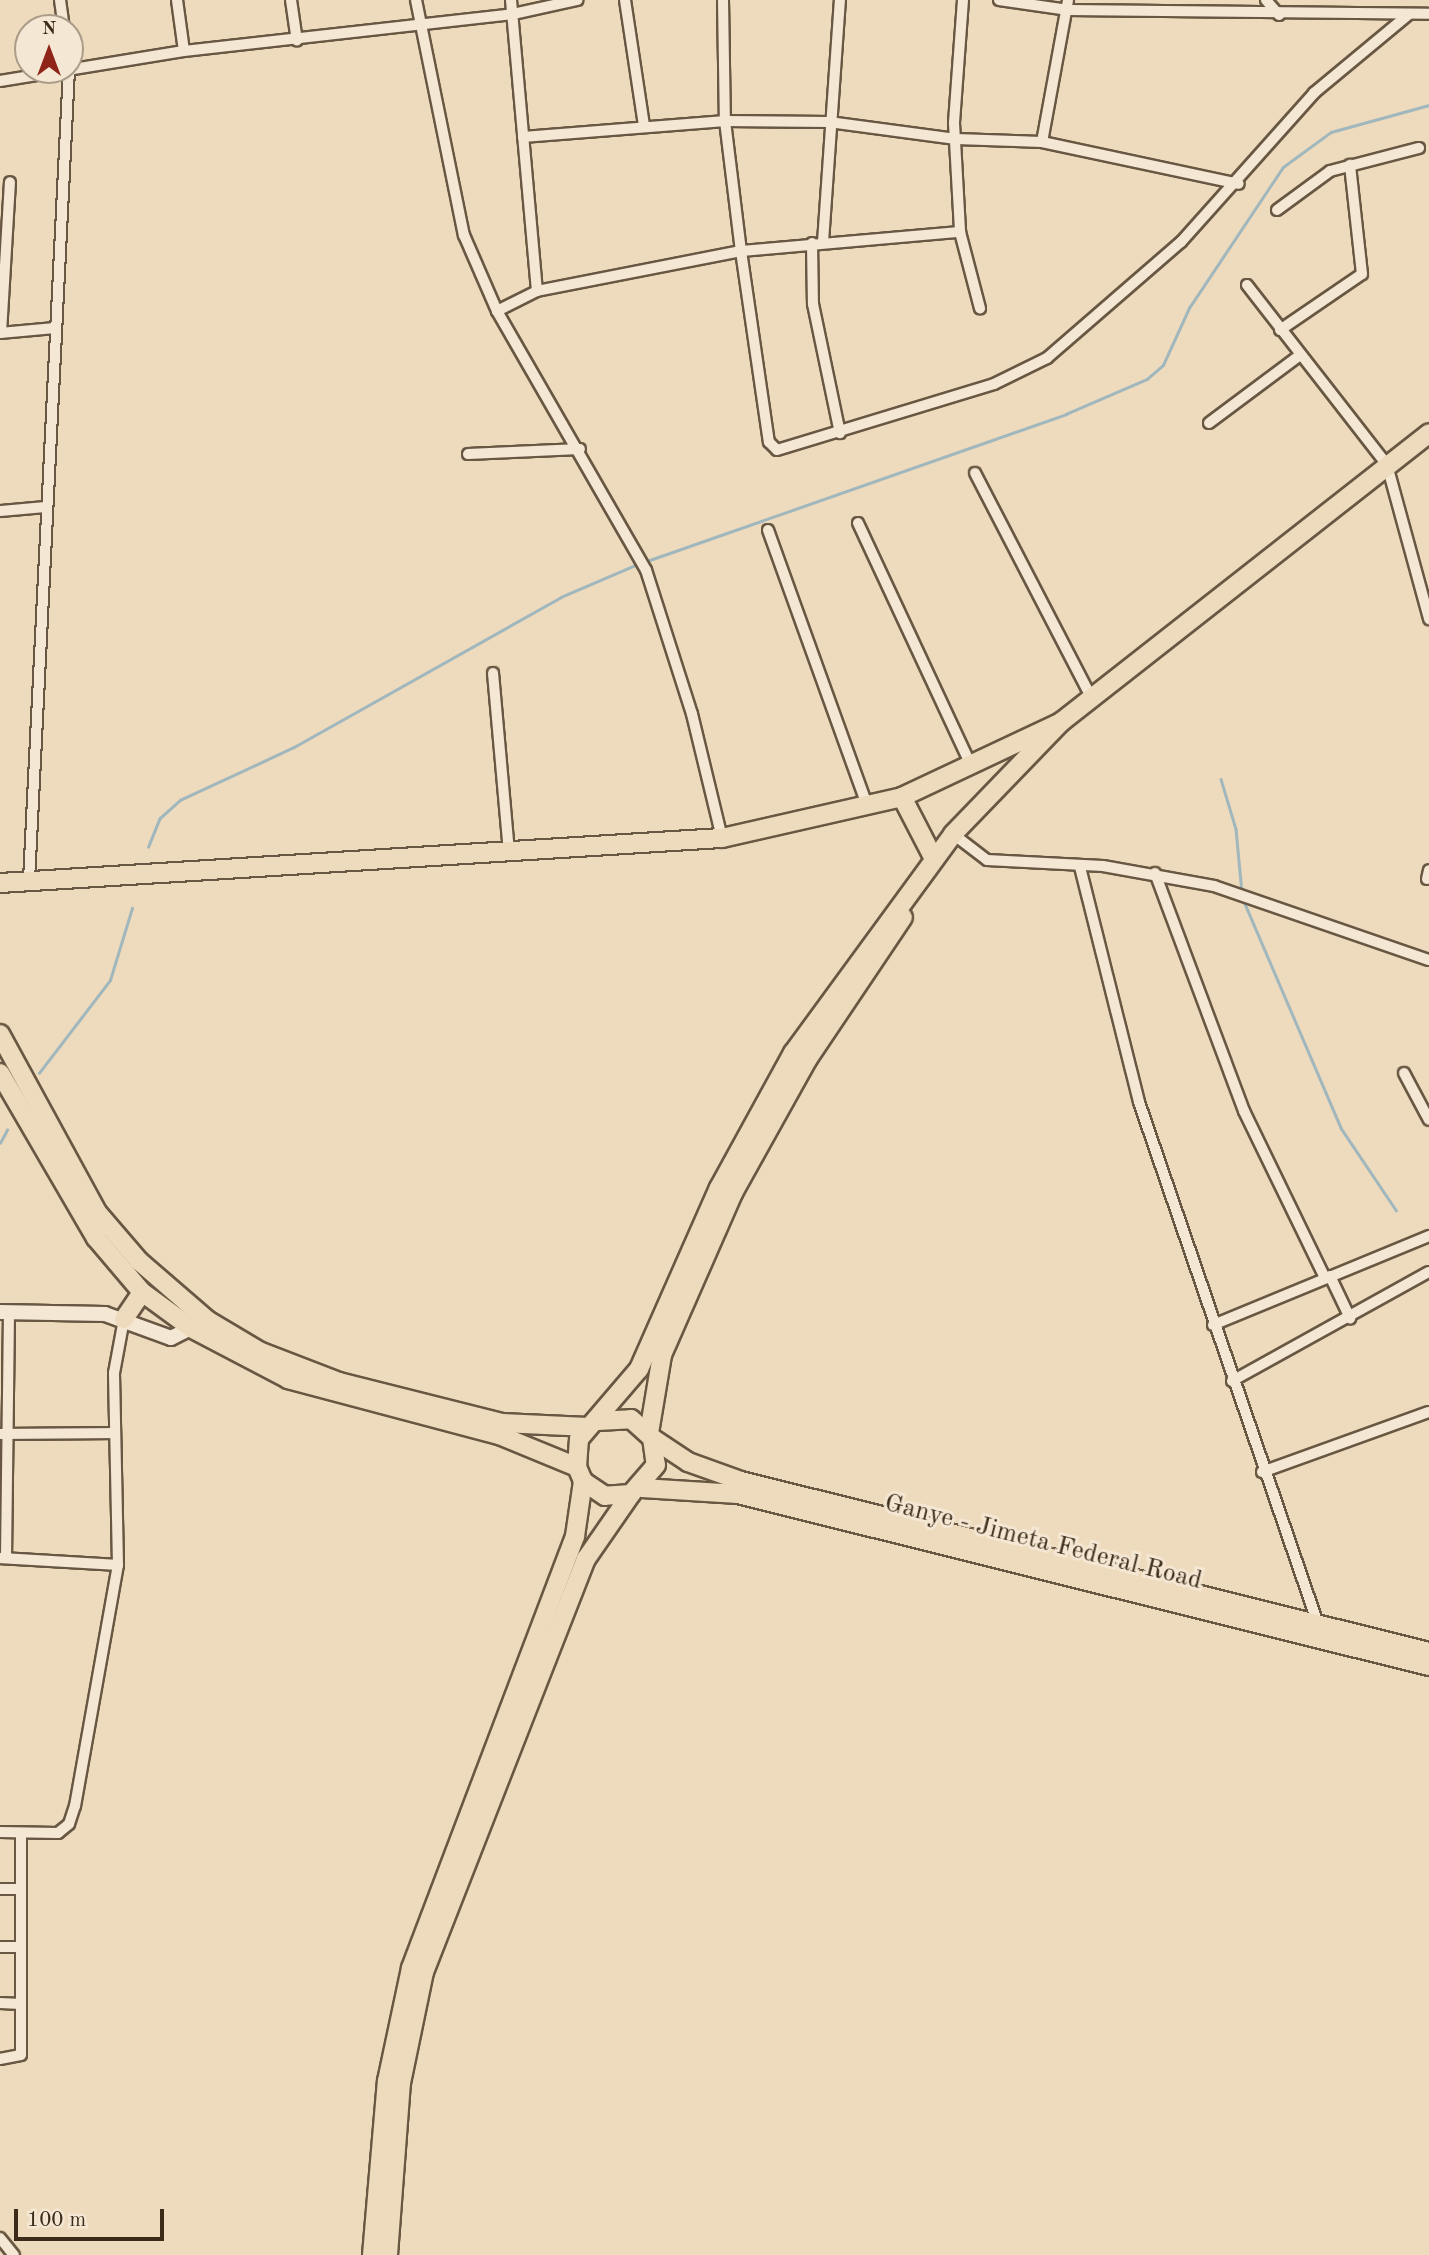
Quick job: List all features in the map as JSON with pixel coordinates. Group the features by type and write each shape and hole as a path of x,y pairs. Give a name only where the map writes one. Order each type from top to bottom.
{"main road":[{"path":"372,2255 387,2081 411,1968 575,1536 580,1474 577,1446 639,1369 719,1188 787,1064 922,873 953,834 1062,722 1429,433"},
{"path":"0,883 509,854 722,838 868,808 902,797 971,768 1062,722"},
{"path":"902,797 934,859"},
{"path":"388,2255 401,2082 424,1972 586,1559 656,1465 651,1436 662,1354 733,1193 807,1060 906,913 922,873"},
{"path":"0,1034 97,1212 159,1281 207,1320 261,1352 339,1382 502,1423 593,1424 620,1416 651,1436"},
{"path":"0,1073 66,1195 142,1292 191,1328 288,1379 499,1436 580,1474 605,1496 636,1491"},
{"path":"124,1319 142,1292"},
{"name":"Ganye - Jimeta Federal Road","path":"651,1436 688,1462 741,1481 1429,1652"},
{"name":"Ganye - Jimeta Federal Road","path":"636,1491 750,1497 1429,1666"}],"street":[{"path":"177,0 184,51"},
{"path":"291,0 297,41"},
{"path":"416,0 453,196 498,311 580,449 646,570 692,714 722,838"},
{"path":"511,0 537,291"},
{"path":"84,68 184,51 297,41 420,23 513,14 576,0"},
{"path":"625,0 644,125"},
{"path":"723,0 725,121 741,251 772,449 840,433 994,384 1047,358 1096,321 1239,184 1314,93 1408,15"},
{"path":"840,0 813,304 840,433"},
{"path":"963,0 956,139 960,232 980,308"},
{"path":"999,0 1279,15 1429,15"},
{"path":"1266,0 1279,15"},
{"path":"1042,142 1068,5"},
{"path":"29,881 68,84"},
{"path":"523,137 644,125 725,121 829,122 956,139 1042,142 1239,184"},
{"path":"1277,209 1330,171 1419,148"},
{"path":"1280,330 1362,274 1350,165"},
{"path":"10,181 0,333 55,328"},
{"path":"498,311 537,291 741,251 960,232"},
{"path":"1247,285 1299,356 1387,465 1429,619"},
{"path":"1209,424 1299,356"},
{"path":"468,454 580,449"},
{"path":"975,473 1091,697"},
{"path":"0,511 46,507"},
{"path":"858,523 971,768"},
{"path":"768,530 868,808"},
{"path":"493,673 509,854"},
{"path":"953,834 987,860 1155,873 1214,886 1429,960"},
{"path":"1080,867 1139,1102 1262,1472 1318,1624"},
{"path":"1155,873 1244,1111 1350,1318"},
{"path":"1404,1073 1429,1120"},
{"path":"1213,1325 1426,1237 1429,1250"},
{"path":"1232,1381 1429,1272"},
{"path":"118,1565 3,1558 5,1312 124,1319 171,1338 191,1328"},
{"path":"0,1832 58,1833 69,1824 118,1565 115,1362 124,1319"},
{"path":"1262,1472 1429,1412"},
{"path":"4,1434 115,1433"},
{"path":"0,2059 21,2055 21,1833"},
{"path":"0,1889 20,1889"},
{"path":"0,1947 20,1947"},
{"path":"0,2003 21,2004"},
{"path":"0,2238 14,2255"}],"waterway":[{"path":"644,562 1066,414 1147,379 1163,365 1189,308 1283,167 1331,132 1429,105"},
{"path":"148,847 160,818 180,800 294,747 561,597 638,564"},
{"path":"1221,779 1236,829 1242,892"},
{"path":"1243,899 1341,1128 1396,1210"},
{"path":"39,1073 110,980 132,908"},
{"path":"0,1143 7,1130"}]}
